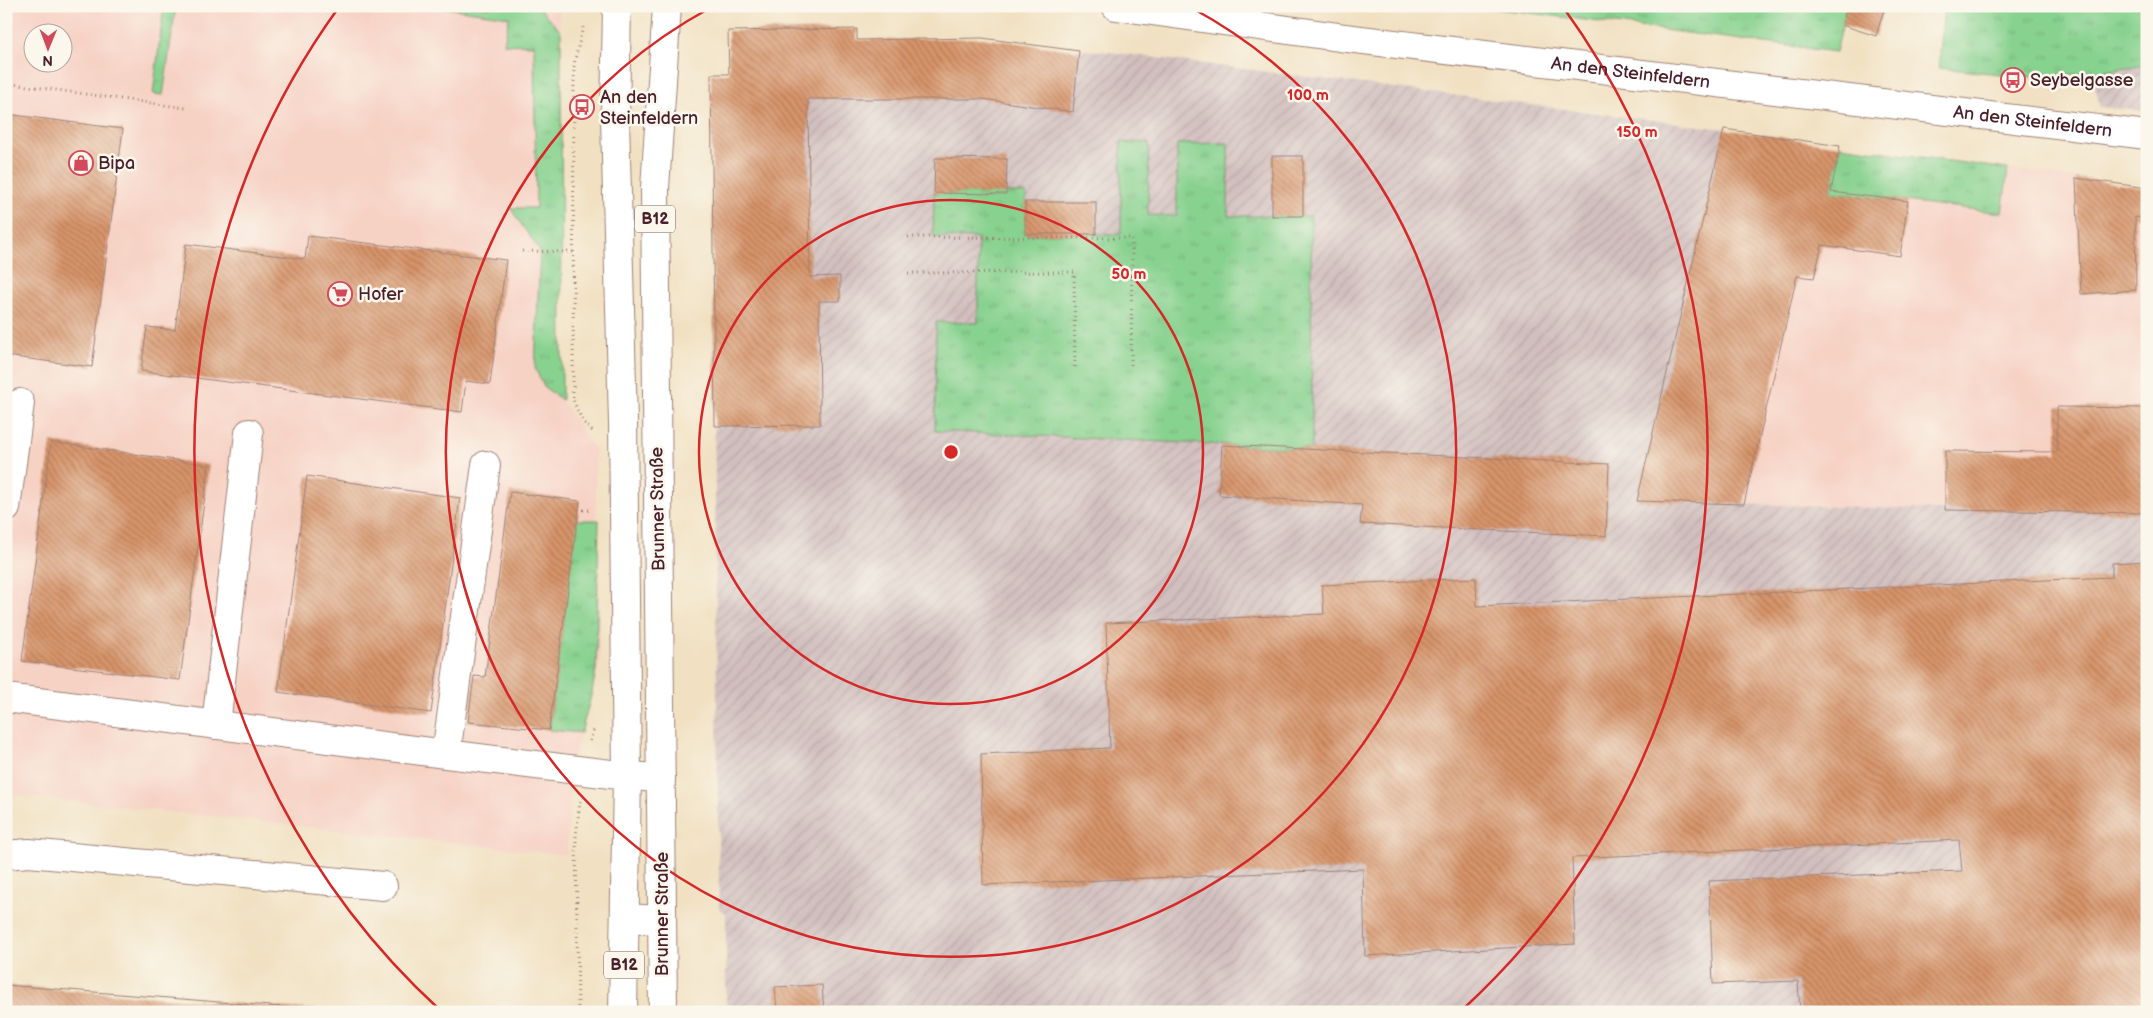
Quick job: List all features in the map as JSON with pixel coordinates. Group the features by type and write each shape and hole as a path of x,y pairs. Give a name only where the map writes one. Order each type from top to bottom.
{"main road":[{"name":"Brunner Straße","path":"617,6 615,118 623,423 627,776 623,1012"},
{"name":"Brunner Straße","path":"663,1012 655,188 667,6"},
{"name":"An den Steinfeldern","path":"1116,6 1195,11 1356,39 2147,135"},
{"path":"6,508 20,403"},
{"path":"216,724 249,433"},
{"path":"446,754 486,466"},
{"path":"6,698 582,771 661,778"},
{"path":"6,855 28,853 383,886"},
{"path":"624,918 661,920"}],"path":[{"path":"585,20 574,64 573,400 583,422 597,436"},
{"path":"6,83 186,108"},
{"path":"908,237 1132,238 1131,368"},
{"path":"522,251 574,252"},
{"path":"908,273 1074,272 1075,371"},
{"path":"578,1012 576,837 582,771 595,723"}],"shaded area":[{"path":"6,6 560,6 562,400 595,450 600,662 571,769 567,855 6,794"},
{"path":"857,29 857,40 1101,51 1724,129 1637,501 1945,510 2147,513 2147,1012 726,1012 726,913 719,909 711,74 729,74 728,31"},
{"path":"2147,65 2147,111 2100,107 2092,73"},
{"path":"1724,129 2147,188 2147,513 1945,510 1637,501"}],"green space":[{"path":"164,6 176,6 163,95 153,94"},
{"path":"432,6 538,6 561,32 562,400 544,387 535,368 540,251 510,208 536,208 534,45 504,44 509,17"},
{"path":"1475,6 1847,6 1836,52"},
{"path":"1944,6 2147,6 2147,65 2092,73 2032,77 1939,68"},
{"path":"1121,142 1149,143 1148,215 1177,216 1177,144 1228,143 1228,216 1311,216 1312,449 935,431 936,322 978,323 978,238 933,237 934,193 1026,193 1026,234 1121,234"},
{"path":"1840,146 2008,169 2002,213 1831,192"},
{"path":"577,520 599,520 596,669 581,733 549,730"}],"building":[{"path":"1847,6 1885,6 1876,36 1842,25"},
{"path":"857,29 857,40 982,38 1079,51 1073,112 983,99 808,99 810,277 840,276 840,301 819,301 820,425 715,426 711,74 729,74 728,31"},
{"path":"6,114 123,129 92,367 6,356"},
{"path":"1724,129 1840,146 1831,192 1908,201 1900,256 1822,245 1814,278 1797,276 1744,504 1637,501"},
{"path":"1272,156 1303,156 1303,216 1272,216"},
{"path":"935,158 1007,159 1006,194 934,193"},
{"path":"2076,178 2147,188 2147,219 2135,217 2136,290 2081,294"},
{"path":"1025,202 1096,202 1096,234 1025,234"},
{"name":"Hofer","path":"308,236 506,260 490,384 466,381 462,412 141,371 147,327 175,330 186,244 305,259"},
{"path":"2057,407 2147,408 2147,513 1945,510 1945,451 2057,452"},
{"path":"51,442 209,465 180,680 22,661"},
{"path":"1222,445 1609,464 1606,536 1360,524 1362,505 1219,495"},
{"path":"307,476 460,498 431,713 278,692"},
{"path":"510,492 580,501 549,730 468,722 474,676 485,677"},
{"path":"2147,561 2147,1012 1800,1012 1798,981 1713,984 1709,881 1962,871 1959,840 1572,858 1575,944 1365,956 1363,869 983,885 981,754 1110,748 1106,623 1324,614 1322,585 1476,578 1477,606 2112,577 2112,563"},
{"path":"6,985 320,1010 320,1012 6,1012"},
{"path":"822,985 824,1012 777,1012 775,987"}],"place":[{"name":"Seybelgasse","path":"2013,80"},
{"name":"An den Steinfeldern","path":"582,107"},
{"name":"Bipa","path":"81,163"},
{"name":"Hofer","path":"340,294"}]}
